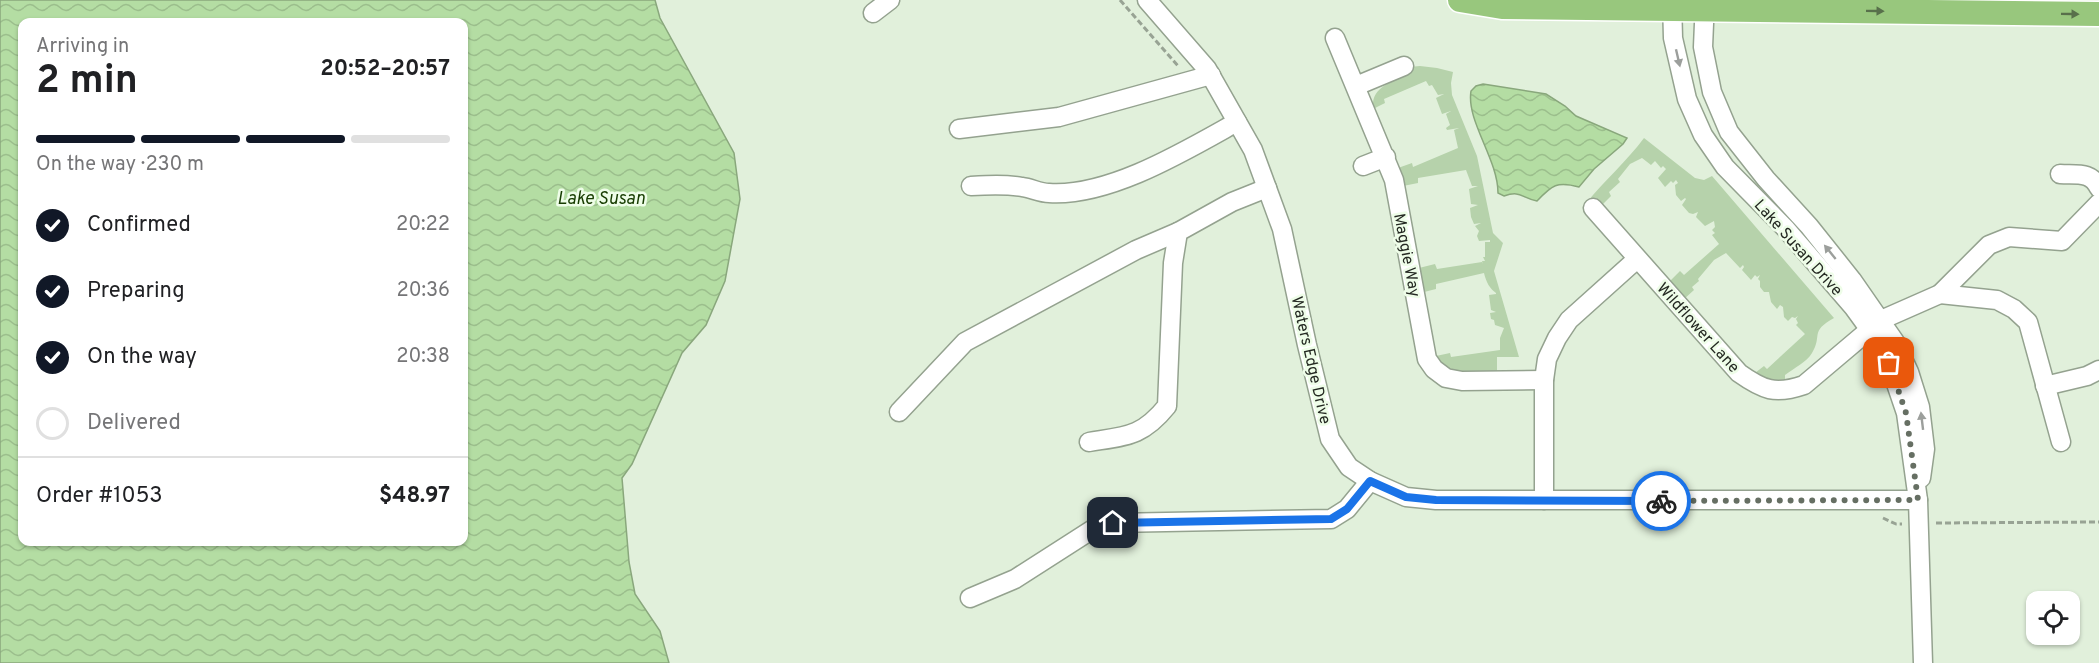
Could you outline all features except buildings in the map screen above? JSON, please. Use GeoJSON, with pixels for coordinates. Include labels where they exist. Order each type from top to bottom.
{"type":"FeatureCollection","features":[{"type":"Feature","properties":{"kind":"main road"},"geometry":{"type":"LineString","coordinates":[[1460,0],[1502,7],[1705,4],[2099,14]]}},
{"type":"Feature","properties":{"kind":"street"},"geometry":{"type":"LineString","coordinates":[[873,14],[890,0]]}},
{"type":"Feature","properties":{"kind":"street","name":"Waters Edge Drive"},"geometry":{"type":"LineString","coordinates":[[1147,0],[1211,75],[1253,150],[1282,229],[1319,399],[1330,439],[1349,467],[1370,481],[1406,497],[1436,500],[1918,500]]}},
{"type":"Feature","properties":{"kind":"street","name":"Lake Susan Drive"},"geometry":{"type":"LineString","coordinates":[[1672,4],[1673,38],[1687,99],[1703,135],[1725,167],[1786,229],[1854,308],[1876,325]]}},
{"type":"Feature","properties":{"kind":"street","name":"Lake Susan Drive"},"geometry":{"type":"LineString","coordinates":[[1705,4],[1703,47],[1709,81],[1729,132],[1766,179],[1809,226],[1876,325],[1906,413],[1918,500],[1923,663]]}},
{"type":"Feature","properties":{"kind":"street","name":"Maggie Way"},"geometry":{"type":"LineString","coordinates":[[1335,38],[1394,180],[1427,359],[1434,369],[1446,378],[1462,381],[1544,380]]}},
{"type":"Feature","properties":{"kind":"street"},"geometry":{"type":"LineString","coordinates":[[1356,86],[1404,66]]}},
{"type":"Feature","properties":{"kind":"street"},"geometry":{"type":"LineString","coordinates":[[959,129],[1059,117],[1211,75]]}},
{"type":"Feature","properties":{"kind":"street"},"geometry":{"type":"LineString","coordinates":[[971,186],[1006,185],[1048,194],[1105,186],[1190,148],[1237,122]]}},
{"type":"Feature","properties":{"kind":"street"},"geometry":{"type":"LineString","coordinates":[[1364,166],[1386,157]]}},
{"type":"Feature","properties":{"kind":"street"},"geometry":{"type":"LineString","coordinates":[[2060,174],[2085,175],[2095,180],[2099,188]]}},
{"type":"Feature","properties":{"kind":"street"},"geometry":{"type":"LineString","coordinates":[[899,412],[965,342],[1136,250],[1178,232],[1233,202],[1267,188]]}},
{"type":"Feature","properties":{"kind":"street"},"geometry":{"type":"LineString","coordinates":[[1940,294],[1989,245],[2009,237],[2062,241],[2099,203]]}},
{"type":"Feature","properties":{"kind":"street","name":"Wildflower Lane"},"geometry":{"type":"LineString","coordinates":[[1593,208],[1739,373],[1771,391],[1788,390],[1804,385],[1876,325],[1940,294]]}},
{"type":"Feature","properties":{"kind":"street"},"geometry":{"type":"LineString","coordinates":[[1089,442],[1134,435],[1155,421],[1167,406],[1173,263],[1178,232]]}},
{"type":"Feature","properties":{"kind":"street"},"geometry":{"type":"LineString","coordinates":[[1544,500],[1544,380],[1547,359],[1569,320],[1637,259]]}},
{"type":"Feature","properties":{"kind":"street"},"geometry":{"type":"LineString","coordinates":[[1940,294],[1997,300],[2014,309],[2028,322],[2061,442]]}},
{"type":"Feature","properties":{"kind":"street"},"geometry":{"type":"LineString","coordinates":[[2045,386],[2087,376],[2099,370]]}},
{"type":"Feature","properties":{"kind":"street"},"geometry":{"type":"LineString","coordinates":[[970,598],[1015,579],[1093,529],[1113,523],[1331,519],[1347,509],[1370,481]]}},
{"type":"Feature","properties":{"kind":"shaded area"},"geometry":{"type":"Polygon","coordinates":[[[1420,66],[1453,72],[1452,95],[1477,156],[1493,233],[1503,243],[1494,271],[1519,357],[1497,357],[1497,373],[1471,374],[1454,371],[1441,363],[1436,356],[1450,353],[1451,357],[1500,350],[1500,338],[1504,328],[1495,325],[1494,320],[1491,319],[1490,313],[1496,312],[1491,310],[1489,295],[1496,293],[1488,285],[1484,273],[1436,284],[1436,289],[1424,292],[1419,268],[1435,264],[1437,269],[1482,262],[1483,264],[1485,242],[1490,242],[1490,240],[1479,241],[1477,236],[1479,231],[1475,226],[1481,223],[1474,224],[1470,208],[1478,205],[1471,204],[1469,189],[1478,186],[1472,186],[1466,170],[1418,178],[1418,183],[1403,186],[1398,168],[1412,163],[1413,167],[1458,148],[1454,130],[1459,128],[1447,130],[1446,128],[1450,125],[1446,114],[1451,111],[1442,114],[1436,98],[1444,94],[1438,95],[1432,85],[1429,86],[1426,81],[1384,99],[1385,103],[1373,109],[1373,102],[1378,91],[1388,83],[1407,75],[1409,67],[1420,66]]]}},
{"type":"Feature","properties":{"kind":"shaded area"},"geometry":{"type":"Polygon","coordinates":[[[1644,138],[1695,178],[1704,180],[1712,176],[1834,318],[1819,330],[1810,356],[1785,375],[1785,383],[1751,376],[1764,366],[1767,369],[1805,334],[1796,325],[1798,316],[1788,321],[1784,317],[1783,307],[1780,305],[1777,309],[1771,302],[1769,292],[1764,292],[1760,287],[1758,279],[1760,275],[1757,277],[1755,275],[1751,280],[1742,270],[1743,265],[1740,268],[1726,253],[1714,260],[1692,287],[1694,290],[1683,300],[1668,283],[1680,271],[1684,275],[1719,244],[1712,235],[1715,233],[1712,230],[1715,227],[1714,221],[1705,226],[1696,217],[1698,212],[1689,213],[1682,205],[1686,199],[1681,201],[1676,195],[1675,185],[1678,183],[1676,180],[1673,183],[1671,181],[1665,187],[1658,178],[1666,169],[1663,166],[1661,168],[1655,161],[1651,165],[1642,158],[1630,164],[1618,179],[1620,182],[1609,192],[1611,196],[1601,206],[1587,202],[1644,138]]]}},
{"type":"Feature","properties":{"kind":"water","name":"Lake Susan"},"geometry":{"type":"Polygon","coordinates":[[[0,0],[655,0],[660,18],[734,153],[740,199],[725,281],[706,325],[682,353],[632,464],[622,478],[629,562],[635,594],[660,631],[669,663],[0,663],[0,0]]]}},
{"type":"Feature","properties":{"kind":"water"},"geometry":{"type":"Polygon","coordinates":[[[1483,84],[1546,94],[1576,116],[1627,138],[1594,169],[1579,187],[1565,184],[1555,186],[1537,201],[1518,194],[1504,196],[1498,193],[1493,167],[1473,115],[1471,91],[1483,84]]]}},
{"type":"Feature","properties":{"kind":"way so far"},"geometry":{"type":"LineString","coordinates":[[1661,501],[1918,500],[1906,413],[1889,363]]}},
{"type":"Feature","properties":{"kind":"route"},"geometry":{"type":"LineString","coordinates":[[1113,523],[1331,519],[1347,509],[1370,481],[1406,497],[1436,500],[1661,501]]}}]}
